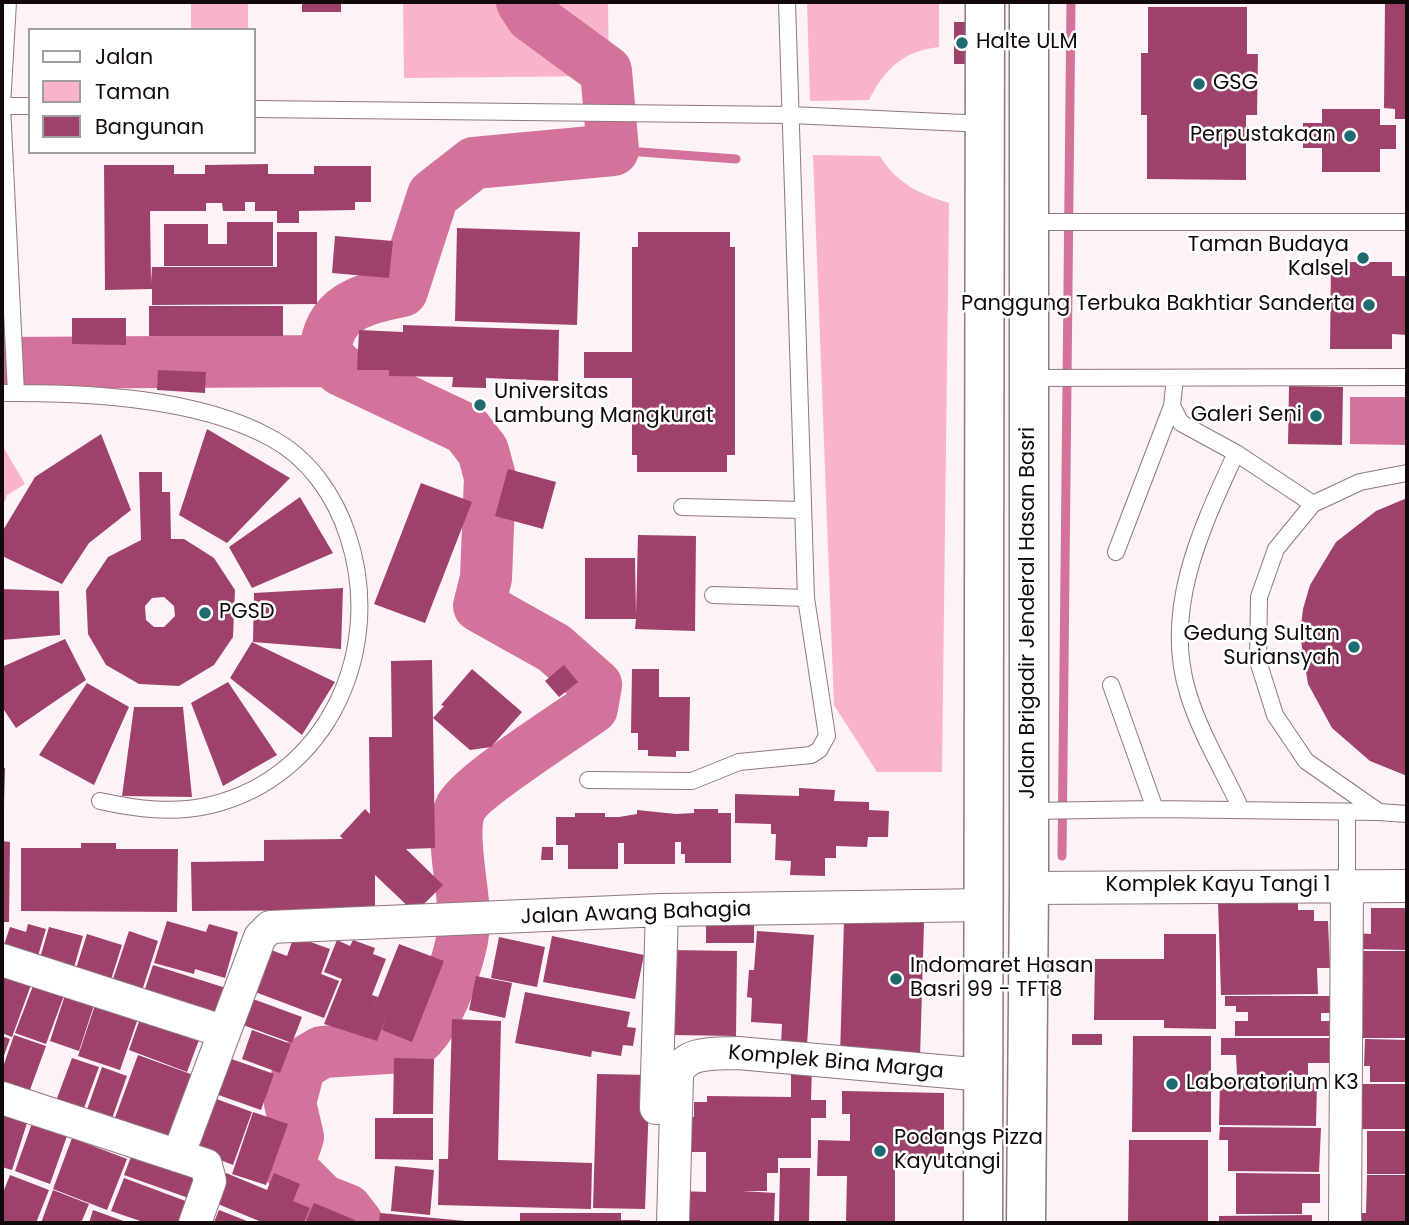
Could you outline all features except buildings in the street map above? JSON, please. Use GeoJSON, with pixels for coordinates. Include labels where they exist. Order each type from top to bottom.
{"type":"FeatureCollection","features":[{"type":"Feature","properties":{"kind":"highway","name":"Jalan Brigadir Jenderal Hasan Basri"},"geometry":{"type":"LineString","coordinates":[[983,1223],[985,2]]}},
{"type":"Feature","properties":{"kind":"highway","name":"Jalan Brigadir Jenderal Hasan Basri"},"geometry":{"type":"LineString","coordinates":[[1026,1223],[1029,888],[1050,811],[1042,378],[1043,222],[1029,2]]}},
{"type":"Feature","properties":{"kind":"street"},"geometry":{"type":"LineString","coordinates":[[1345,1223],[1347,886]]}},
{"type":"Feature","properties":{"kind":"street","name":"Komplek Kayu Tangi 1"},"geometry":{"type":"LineString","coordinates":[[1029,888],[1407,886]]}},
{"type":"Feature","properties":{"kind":"street","name":"Jalan Awang Bahagia"},"geometry":{"type":"LineString","coordinates":[[222,1031],[260,937],[270,927],[488,920],[662,910],[985,905]]}},
{"type":"Feature","properties":{"kind":"street"},"geometry":{"type":"LineString","coordinates":[[652,1223],[662,910]]}},
{"type":"Feature","properties":{"kind":"street"},"geometry":{"type":"LineString","coordinates":[[2,960],[222,1031],[178,1156]]}},
{"type":"Feature","properties":{"kind":"street","name":"Komplek Bina Marga"},"geometry":{"type":"LineString","coordinates":[[673,1223],[677,1075],[679,1069],[691,1059],[705,1054],[738,1053],[984,1075]]}},
{"type":"Feature","properties":{"kind":"street"},"geometry":{"type":"LineString","coordinates":[[2,1098],[206,1165],[211,1173],[195,1223]]}},
{"type":"Feature","properties":{"kind":"lane"},"geometry":{"type":"LineString","coordinates":[[8,2],[2,106],[9,393],[154,401],[195,408],[272,438],[313,471],[331,495],[353,550],[359,607],[348,683],[320,731],[291,764],[246,792],[209,805],[161,810],[132,808],[100,801]]}},
{"type":"Feature","properties":{"kind":"lane"},"geometry":{"type":"LineString","coordinates":[[588,780],[692,781],[739,762],[811,755],[819,750],[827,731],[806,598],[787,2]]}},
{"type":"Feature","properties":{"kind":"lane"},"geometry":{"type":"LineString","coordinates":[[2,106],[28,106]]}},
{"type":"Feature","properties":{"kind":"lane"},"geometry":{"type":"LineString","coordinates":[[256,109],[791,115],[986,124]]}},
{"type":"Feature","properties":{"kind":"lane"},"geometry":{"type":"LineString","coordinates":[[1043,222],[1407,222]]}},
{"type":"Feature","properties":{"kind":"lane"},"geometry":{"type":"LineString","coordinates":[[1042,378],[1407,377]]}},
{"type":"Feature","properties":{"kind":"lane"},"geometry":{"type":"LineString","coordinates":[[1116,552],[1172,406],[1175,378]]}},
{"type":"Feature","properties":{"kind":"lane"},"geometry":{"type":"LineString","coordinates":[[1172,406],[1181,423],[1236,453],[1314,504]]}},
{"type":"Feature","properties":{"kind":"lane"},"geometry":{"type":"LineString","coordinates":[[1236,453],[1205,521],[1197,546],[1182,599],[1180,632],[1181,659],[1188,694],[1241,810]]}},
{"type":"Feature","properties":{"kind":"lane"},"geometry":{"type":"LineString","coordinates":[[1380,812],[1306,761],[1275,715],[1258,661],[1259,597],[1276,549],[1314,504],[1360,482],[1407,472]]}},
{"type":"Feature","properties":{"kind":"lane"},"geometry":{"type":"LineString","coordinates":[[682,507],[802,510]]}},
{"type":"Feature","properties":{"kind":"lane"},"geometry":{"type":"LineString","coordinates":[[713,595],[806,598]]}},
{"type":"Feature","properties":{"kind":"lane"},"geometry":{"type":"LineString","coordinates":[[1111,685],[1154,808]]}},
{"type":"Feature","properties":{"kind":"lane"},"geometry":{"type":"LineString","coordinates":[[1050,811],[1154,808],[1407,814]]}},
{"type":"Feature","properties":{"kind":"lane"},"geometry":{"type":"LineString","coordinates":[[1347,813],[1347,886]]}},
{"type":"Feature","properties":{"kind":"green space"},"geometry":{"type":"Polygon","coordinates":[[[191,2],[248,2],[248,28],[191,28],[191,2]]]}},
{"type":"Feature","properties":{"kind":"green space"},"geometry":{"type":"Polygon","coordinates":[[[403,2],[608,2],[609,76],[404,78],[403,2]]]}},
{"type":"Feature","properties":{"kind":"green space"},"geometry":{"type":"Polygon","coordinates":[[[807,2],[939,2],[939,47],[916,52],[897,63],[882,79],[869,100],[810,101],[807,2]]]}},
{"type":"Feature","properties":{"kind":"green space"},"geometry":{"type":"Polygon","coordinates":[[[813,155],[880,156],[894,174],[910,187],[949,203],[942,772],[877,772],[834,705],[813,155]]]}},
{"type":"Feature","properties":{"kind":"green space"},"geometry":{"type":"Polygon","coordinates":[[[2,445],[25,484],[7,495],[2,509],[2,445]]]}},
{"type":"Feature","properties":{"kind":"shaded area"},"geometry":{"type":"Polygon","coordinates":[[[1350,397],[1407,397],[1407,445],[1350,444],[1350,397]]]}},
{"type":"Feature","properties":{"kind":"waterway"},"geometry":{"type":"LineString","coordinates":[[357,1223],[347,1210],[322,1200],[288,1166],[298,1137],[290,1103],[300,1065],[322,1052],[404,1047],[415,1042],[425,1031],[443,999],[463,934],[456,834],[461,807],[501,771],[592,708],[596,685],[554,648],[479,606],[486,578],[490,477],[483,451],[466,429],[341,370],[325,354],[333,325],[340,316],[361,302],[402,291],[433,195],[474,163],[613,150],[606,71],[531,16],[522,2]]}},
{"type":"Feature","properties":{"kind":"waterway"},"geometry":{"type":"LineString","coordinates":[[1062,856],[1071,2]]}},
{"type":"Feature","properties":{"kind":"waterway"},"geometry":{"type":"LineString","coordinates":[[613,150],[736,159]]}},
{"type":"Feature","properties":{"kind":"waterway"},"geometry":{"type":"LineString","coordinates":[[2,363],[332,361]]}},
{"type":"Feature","properties":{"kind":"place","name":"Halte ULM"},"geometry":{"type":"Point","coordinates":[962,43]}},
{"type":"Feature","properties":{"kind":"place","name":"GSG"},"geometry":{"type":"Point","coordinates":[1199,84]}},
{"type":"Feature","properties":{"kind":"place","name":"Perpustakaan"},"geometry":{"type":"Point","coordinates":[1350,136]}},
{"type":"Feature","properties":{"kind":"place","name":"Taman Budaya Kalsel"},"geometry":{"type":"Point","coordinates":[1363,258]}},
{"type":"Feature","properties":{"kind":"place","name":"Panggung Terbuka Bakhtiar Sanderta"},"geometry":{"type":"Point","coordinates":[1369,305]}},
{"type":"Feature","properties":{"kind":"place","name":"Universitas Lambung Mangkurat"},"geometry":{"type":"Point","coordinates":[480,405]}},
{"type":"Feature","properties":{"kind":"place","name":"Galeri Seni"},"geometry":{"type":"Point","coordinates":[1316,416]}},
{"type":"Feature","properties":{"kind":"place","name":"PGSD"},"geometry":{"type":"Point","coordinates":[205,613]}},
{"type":"Feature","properties":{"kind":"place","name":"Gedung Sultan Suriansyah"},"geometry":{"type":"Point","coordinates":[1354,647]}},
{"type":"Feature","properties":{"kind":"place","name":"Indomaret Hasan Basri 99 - TFT8"},"geometry":{"type":"Point","coordinates":[896,979]}},
{"type":"Feature","properties":{"kind":"place","name":"Laboratorium K3"},"geometry":{"type":"Point","coordinates":[1172,1084]}},
{"type":"Feature","properties":{"kind":"place","name":"Podangs Pizza Kayutangi"},"geometry":{"type":"Point","coordinates":[880,1151]}}]}
